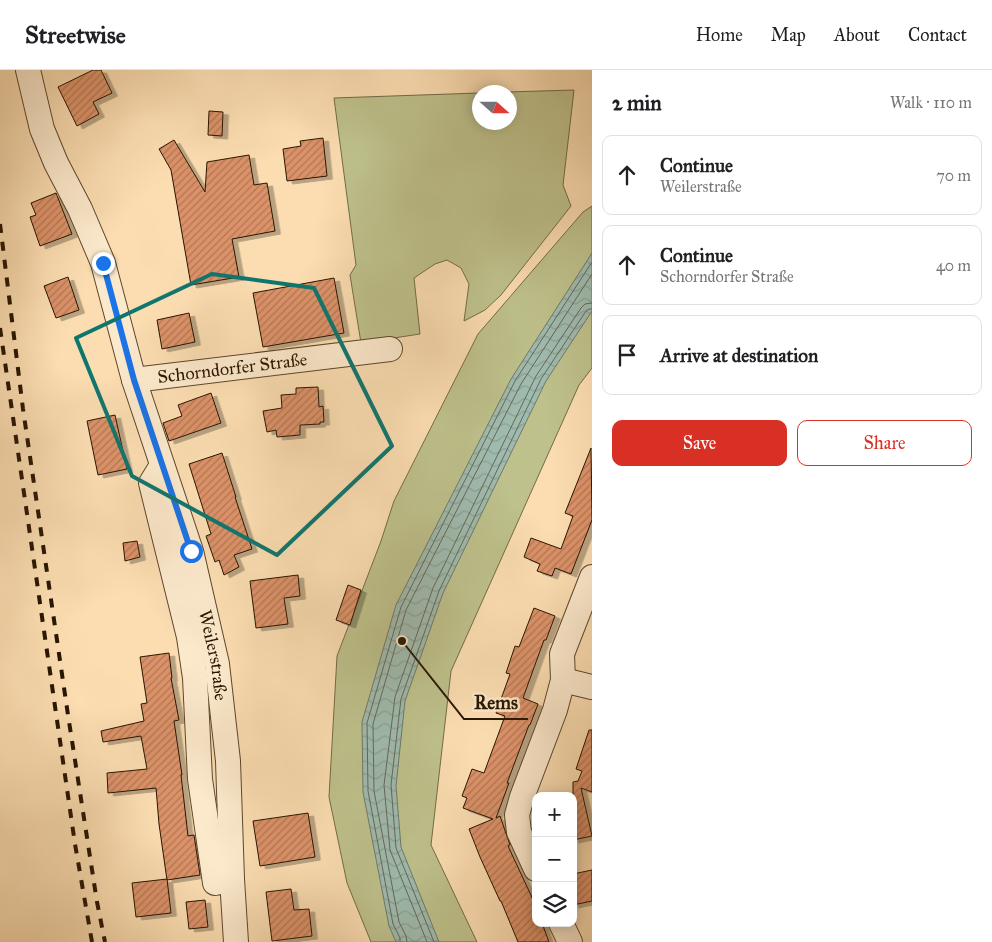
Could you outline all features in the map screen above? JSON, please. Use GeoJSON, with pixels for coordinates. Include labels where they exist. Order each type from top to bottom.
{"type":"FeatureCollection","features":[{"type":"Feature","properties":{"kind":"street","name":"Schorndorfer Straße"},"geometry":{"type":"LineString","coordinates":[[28,70],[42,129],[103,263],[134,380],[390,348]]}},
{"type":"Feature","properties":{"kind":"street","name":"Weilerstraße"},"geometry":{"type":"LineString","coordinates":[[134,380],[191,551],[217,664],[228,760],[236,942]]}},
{"type":"Feature","properties":{"kind":"street"},"geometry":{"type":"LineString","coordinates":[[532,860],[519,832],[517,815],[555,710],[563,680],[562,654],[592,577]]}},
{"type":"Feature","properties":{"kind":"street"},"geometry":{"type":"LineString","coordinates":[[563,680],[592,687]]}},
{"type":"Feature","properties":{"kind":"street"},"geometry":{"type":"LineString","coordinates":[[563,927],[570,942]]}},
{"type":"Feature","properties":{"kind":"highlighted area"},"geometry":{"type":"Polygon","coordinates":[[[212,274],[314,288],[392,446],[277,555],[132,476],[76,338],[212,274]]]}},
{"type":"Feature","properties":{"kind":"green space"},"geometry":{"type":"Polygon","coordinates":[[[574,90],[563,185],[571,206],[501,295],[485,310],[464,321],[469,284],[461,268],[447,260],[435,264],[414,278],[420,334],[361,343],[350,275],[356,265],[334,98],[472,93],[472,130],[517,130],[517,92],[574,90]]]}},
{"type":"Feature","properties":{"kind":"green space"},"geometry":{"type":"Polygon","coordinates":[[[592,206],[592,368],[579,385],[451,671],[431,845],[477,942],[371,942],[347,883],[329,797],[337,656],[381,541],[394,501],[478,334],[583,212],[592,206]]]}},
{"type":"Feature","properties":{"kind":"water"},"geometry":{"type":"Polygon","coordinates":[[[592,253],[592,311],[546,381],[443,593],[405,701],[396,786],[401,847],[439,942],[396,942],[389,926],[363,792],[362,722],[396,605],[511,379],[592,253]]]}},
{"type":"Feature","properties":{"kind":"building"},"geometry":{"type":"Polygon","coordinates":[[[93,70],[101,70],[112,93],[93,102],[99,114],[77,126],[58,87],[93,70]]]}},
{"type":"Feature","properties":{"kind":"building"},"geometry":{"type":"Polygon","coordinates":[[[209,111],[223,112],[222,136],[208,135],[209,111]]]}},
{"type":"Feature","properties":{"kind":"building"},"geometry":{"type":"Polygon","coordinates":[[[323,138],[327,176],[287,181],[283,149],[301,146],[300,141],[323,138]]]}},
{"type":"Feature","properties":{"kind":"building"},"geometry":{"type":"Polygon","coordinates":[[[174,140],[205,192],[207,162],[249,155],[254,185],[267,183],[275,231],[232,239],[239,277],[191,285],[171,170],[159,149],[174,140]]]}},
{"type":"Feature","properties":{"kind":"building"},"geometry":{"type":"Polygon","coordinates":[[[56,193],[72,234],[40,246],[30,217],[36,215],[31,203],[56,193]]]}},
{"type":"Feature","properties":{"kind":"building"},"geometry":{"type":"Polygon","coordinates":[[[68,277],[79,310],[56,318],[44,286],[68,277]]]}},
{"type":"Feature","properties":{"kind":"building"},"geometry":{"type":"Polygon","coordinates":[[[334,278],[344,333],[263,347],[253,293],[334,278]]]}},
{"type":"Feature","properties":{"kind":"building"},"geometry":{"type":"Polygon","coordinates":[[[189,313],[195,342],[162,349],[157,320],[189,313]]]}},
{"type":"Feature","properties":{"kind":"building"},"geometry":{"type":"Polygon","coordinates":[[[318,387],[319,407],[323,406],[324,422],[300,425],[300,435],[277,437],[276,430],[267,432],[263,411],[282,408],[281,395],[296,394],[296,388],[318,387]]]}},
{"type":"Feature","properties":{"kind":"building"},"geometry":{"type":"Polygon","coordinates":[[[211,393],[221,423],[169,441],[163,423],[182,416],[178,405],[211,393]]]}},
{"type":"Feature","properties":{"kind":"building"},"geometry":{"type":"Polygon","coordinates":[[[115,415],[127,469],[98,475],[87,421],[115,415]]]}},
{"type":"Feature","properties":{"kind":"building"},"geometry":{"type":"Polygon","coordinates":[[[591,448],[592,520],[571,574],[555,568],[552,576],[537,571],[540,564],[524,557],[531,538],[561,549],[573,516],[565,513],[591,448]]]}},
{"type":"Feature","properties":{"kind":"building"},"geometry":{"type":"Polygon","coordinates":[[[222,453],[252,549],[234,555],[239,567],[224,575],[219,560],[215,562],[206,536],[211,534],[189,464],[222,453]]]}},
{"type":"Feature","properties":{"kind":"building"},"geometry":{"type":"Polygon","coordinates":[[[137,541],[140,557],[125,561],[123,543],[137,541]]]}},
{"type":"Feature","properties":{"kind":"building"},"geometry":{"type":"Polygon","coordinates":[[[298,575],[300,596],[284,598],[288,624],[256,628],[250,581],[298,575]]]}},
{"type":"Feature","properties":{"kind":"building"},"geometry":{"type":"Polygon","coordinates":[[[348,585],[361,590],[350,625],[336,620],[348,585]]]}},
{"type":"Feature","properties":{"kind":"building"},"geometry":{"type":"Polygon","coordinates":[[[534,608],[555,616],[546,640],[544,640],[523,698],[538,704],[507,783],[509,783],[496,818],[500,816],[510,845],[508,846],[532,897],[532,927],[543,927],[549,942],[518,942],[469,829],[493,819],[463,808],[467,798],[462,796],[472,769],[484,773],[505,716],[496,713],[510,674],[506,673],[515,646],[519,647],[534,608]]]}},
{"type":"Feature","properties":{"kind":"building"},"geometry":{"type":"Polygon","coordinates":[[[169,653],[171,678],[179,720],[174,721],[188,836],[194,835],[200,875],[167,880],[156,788],[108,793],[107,773],[147,769],[141,736],[103,742],[101,731],[144,721],[141,704],[147,703],[140,657],[169,653]]]}},
{"type":"Feature","properties":{"kind":"building"},"geometry":{"type":"Polygon","coordinates":[[[589,730],[592,730],[592,792],[581,788],[592,836],[577,839],[577,792],[573,792],[573,782],[578,781],[582,771],[576,769],[589,730]]]}},
{"type":"Feature","properties":{"kind":"building"},"geometry":{"type":"Polygon","coordinates":[[[308,813],[315,857],[260,866],[253,821],[308,813]]]}},
{"type":"Feature","properties":{"kind":"building"},"geometry":{"type":"Polygon","coordinates":[[[592,870],[592,901],[577,904],[577,873],[592,870]]]}},
{"type":"Feature","properties":{"kind":"building"},"geometry":{"type":"Polygon","coordinates":[[[167,879],[171,913],[136,917],[132,883],[167,879]]]}},
{"type":"Feature","properties":{"kind":"building"},"geometry":{"type":"Polygon","coordinates":[[[291,889],[294,910],[309,909],[312,936],[272,941],[266,892],[291,889]]]}},
{"type":"Feature","properties":{"kind":"building"},"geometry":{"type":"Polygon","coordinates":[[[205,900],[208,927],[189,929],[186,902],[205,900]]]}},
{"type":"Feature","properties":{"kind":"railway"},"geometry":{"type":"LineString","coordinates":[[0,224],[23,409],[68,715],[105,942]]}},
{"type":"Feature","properties":{"kind":"railway"},"geometry":{"type":"LineString","coordinates":[[0,328],[75,844],[92,942]]}},
{"type":"Feature","properties":{"kind":"place","name":"Rems"},"geometry":{"type":"Point","coordinates":[402,641]}},
{"type":"Feature","properties":{"kind":"route"},"geometry":{"type":"LineString","coordinates":[[103,263],[134,380],[191,551]]}}]}
